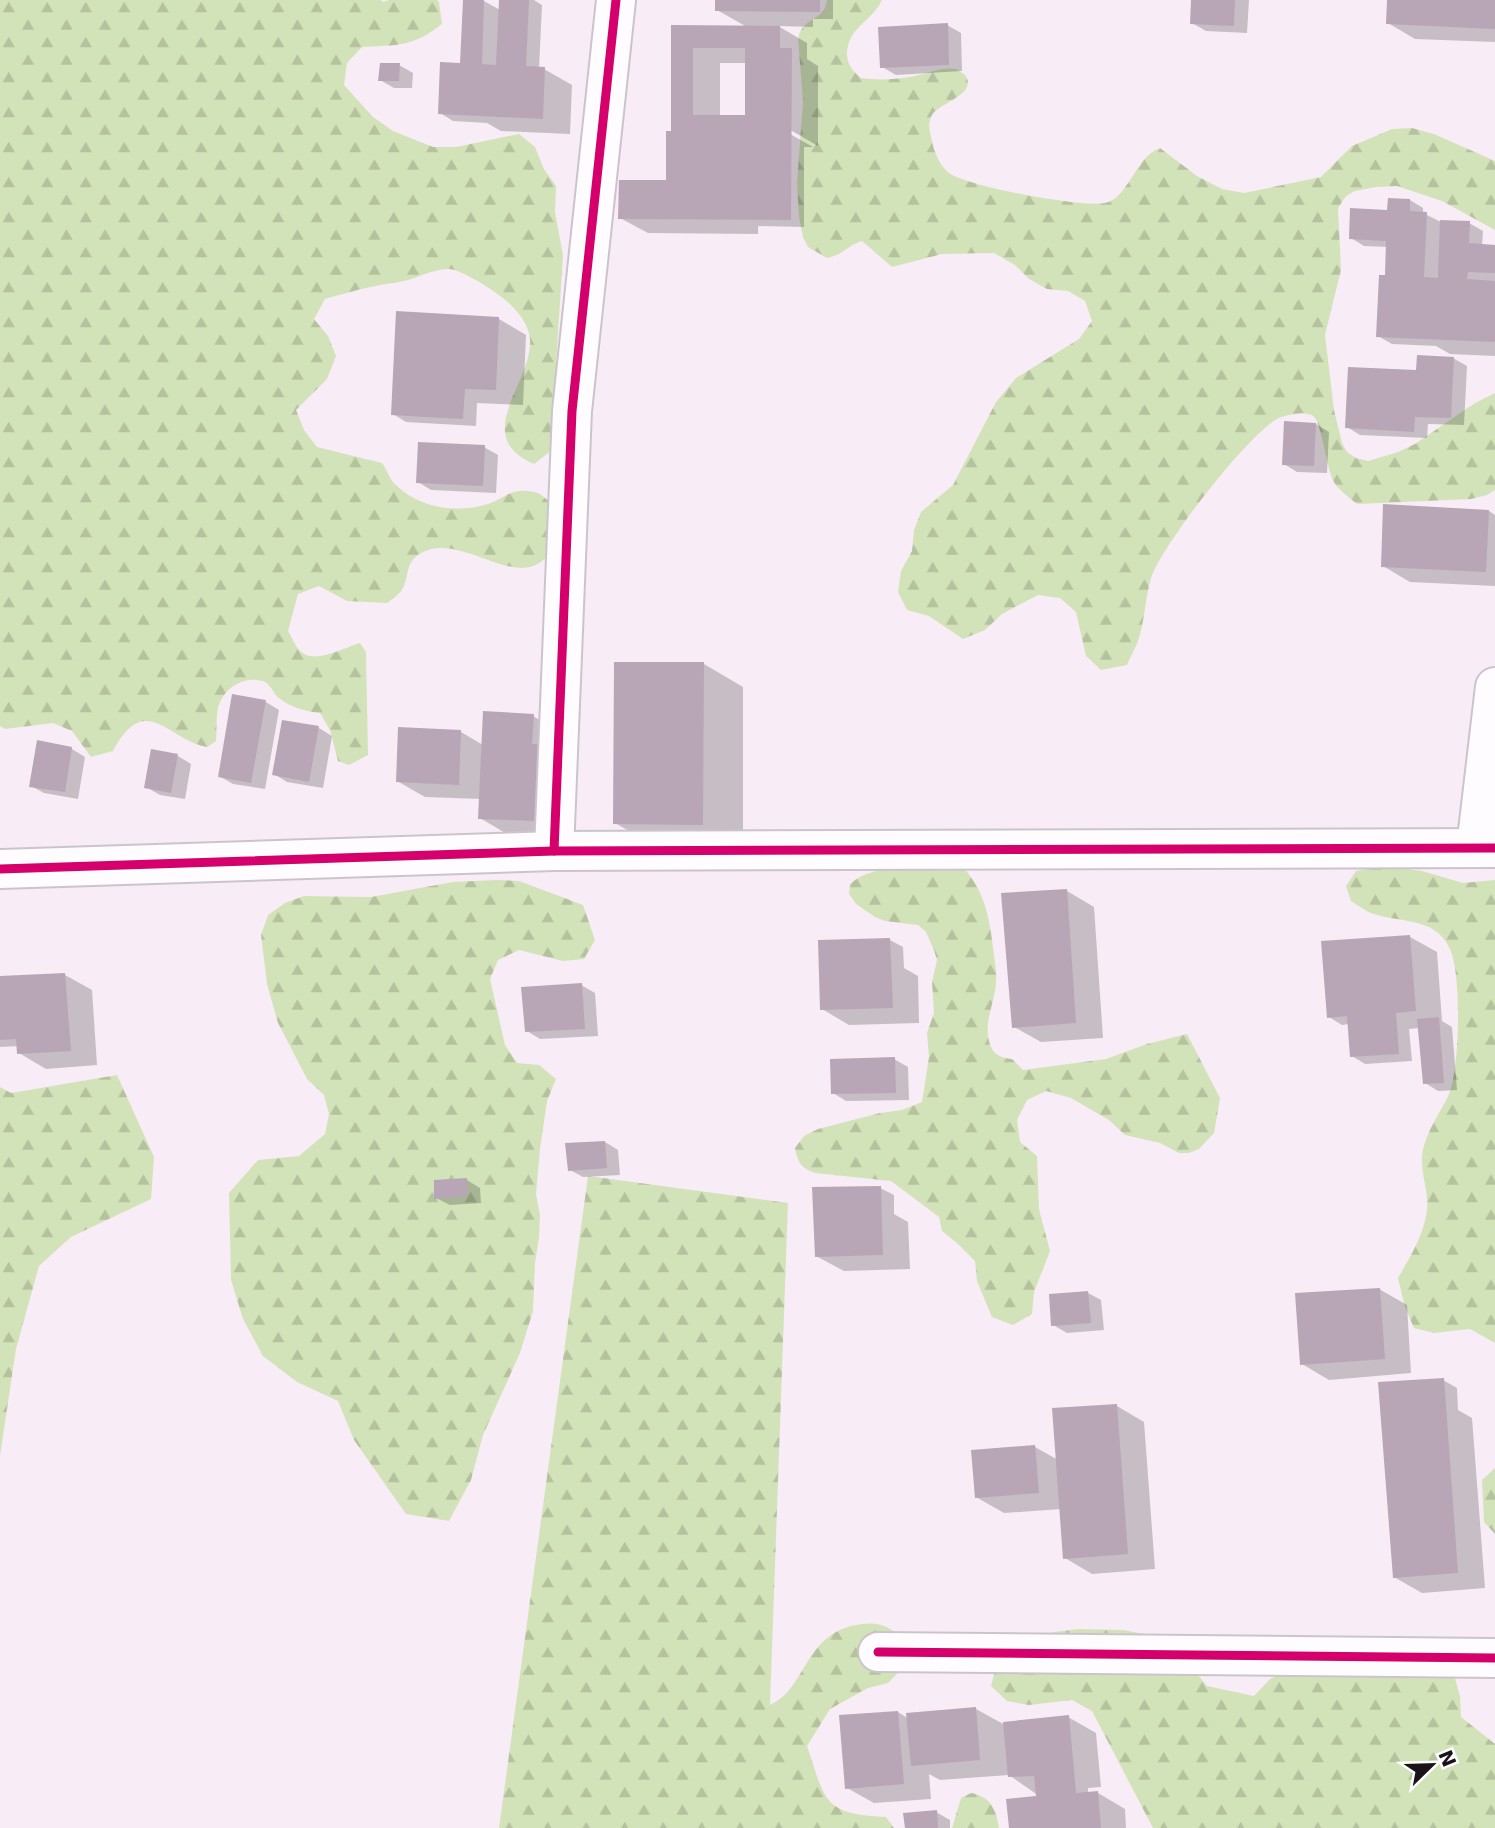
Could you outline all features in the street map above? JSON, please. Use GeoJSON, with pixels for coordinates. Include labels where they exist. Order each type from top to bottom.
{"type":"FeatureCollection","features":[{"type":"Feature","properties":{"kind":"street"},"geometry":{"type":"LineString","coordinates":[[554,851],[572,411],[616,0]]}},
{"type":"Feature","properties":{"kind":"street"},"geometry":{"type":"LineString","coordinates":[[0,869],[554,851],[1485,848],[1495,687]]}},
{"type":"Feature","properties":{"kind":"street"},"geometry":{"type":"LineString","coordinates":[[878,1652],[1495,1658]]}},
{"type":"Feature","properties":{"kind":"green space"},"geometry":{"type":"Polygon","coordinates":[[[0,0],[437,0],[442,24],[413,41],[362,47],[347,63],[344,85],[373,117],[393,131],[433,147],[456,147],[519,134],[535,147],[544,169],[556,186],[555,212],[563,255],[556,365],[559,410],[552,450],[534,464],[515,452],[506,439],[505,424],[528,356],[529,332],[513,307],[486,286],[454,270],[438,270],[408,280],[325,299],[314,319],[328,336],[336,356],[327,379],[296,410],[304,430],[317,447],[382,463],[393,482],[413,498],[425,503],[450,508],[476,507],[515,492],[526,491],[540,494],[555,508],[555,548],[541,562],[527,568],[499,564],[452,549],[437,548],[423,552],[413,560],[403,588],[387,603],[347,601],[319,586],[298,594],[288,631],[300,651],[306,655],[321,656],[360,643],[366,652],[368,755],[349,765],[338,761],[330,730],[320,713],[288,704],[265,682],[257,680],[236,684],[225,694],[218,708],[216,741],[207,747],[147,721],[136,724],[125,733],[113,751],[91,757],[72,731],[53,723],[5,729],[0,726],[0,0]]]}},
{"type":"Feature","properties":{"kind":"green space"},"geometry":{"type":"Polygon","coordinates":[[[827,0],[882,0],[878,8],[855,31],[848,46],[848,62],[861,78],[897,79],[951,68],[965,75],[968,82],[963,93],[930,118],[929,128],[934,150],[949,173],[1001,190],[1074,202],[1105,203],[1120,194],[1144,160],[1160,148],[1197,176],[1222,189],[1244,193],[1321,177],[1352,146],[1392,129],[1412,128],[1434,134],[1495,161],[1495,230],[1442,201],[1397,186],[1355,191],[1346,196],[1338,208],[1341,270],[1325,335],[1334,410],[1342,443],[1347,452],[1356,458],[1368,461],[1398,452],[1495,393],[1495,490],[1471,499],[1357,504],[1334,482],[1313,416],[1300,413],[1290,415],[1277,419],[1246,446],[1207,492],[1171,542],[1151,578],[1137,644],[1127,665],[1101,670],[1086,656],[1076,612],[1060,598],[1038,595],[1002,614],[985,630],[963,639],[929,616],[907,610],[898,592],[901,571],[912,551],[914,530],[921,512],[953,485],[996,402],[1016,378],[1079,339],[1092,321],[1085,301],[1068,291],[1047,289],[994,253],[942,254],[892,267],[862,241],[827,258],[808,247],[799,217],[797,183],[803,101],[798,39],[804,26],[822,12],[827,0]]]}},
{"type":"Feature","properties":{"kind":"green space"},"geometry":{"type":"Polygon","coordinates":[[[962,866],[982,897],[991,930],[996,979],[988,1033],[994,1052],[1012,1059],[1023,1070],[1106,1059],[1147,1044],[1187,1034],[1220,1098],[1214,1133],[1199,1149],[1189,1153],[1179,1153],[1160,1143],[1125,1135],[1109,1120],[1071,1098],[1046,1091],[1027,1100],[1017,1120],[1020,1142],[1037,1156],[1039,1209],[1050,1251],[1034,1292],[1032,1314],[1013,1325],[992,1317],[977,1281],[975,1261],[942,1231],[939,1217],[891,1181],[810,1171],[803,1167],[797,1158],[795,1148],[804,1136],[818,1129],[902,1110],[922,1102],[929,1057],[927,1033],[934,1013],[932,982],[937,960],[934,950],[926,932],[918,925],[885,921],[856,904],[849,894],[850,884],[861,877],[888,868],[962,866]]]}},
{"type":"Feature","properties":{"kind":"green space"},"geometry":{"type":"Polygon","coordinates":[[[1380,866],[1422,871],[1463,883],[1495,880],[1495,1343],[1470,1329],[1434,1333],[1414,1328],[1405,1307],[1398,1278],[1416,1246],[1425,1219],[1427,1204],[1423,1149],[1453,1081],[1458,997],[1453,959],[1443,937],[1426,926],[1371,913],[1351,901],[1346,886],[1356,871],[1380,866]]]}},
{"type":"Feature","properties":{"kind":"green space"},"geometry":{"type":"Polygon","coordinates":[[[519,881],[583,905],[595,940],[584,959],[563,961],[519,950],[498,960],[490,979],[505,1045],[517,1063],[539,1065],[556,1079],[547,1101],[540,1149],[536,1194],[540,1215],[533,1311],[520,1353],[483,1435],[471,1480],[449,1521],[406,1514],[354,1440],[338,1401],[297,1382],[263,1356],[243,1319],[231,1280],[229,1193],[258,1160],[299,1156],[325,1134],[329,1114],[324,1095],[307,1079],[278,1023],[267,984],[261,935],[268,915],[285,903],[304,896],[371,897],[453,882],[519,881]]]}},
{"type":"Feature","properties":{"kind":"green space"},"geometry":{"type":"Polygon","coordinates":[[[117,1075],[154,1157],[151,1199],[71,1237],[39,1266],[16,1349],[0,1456],[0,1087],[11,1093],[117,1075]]]}},
{"type":"Feature","properties":{"kind":"green space"},"geometry":{"type":"Polygon","coordinates":[[[588,1176],[788,1203],[770,1705],[792,1686],[817,1649],[842,1629],[861,1624],[876,1624],[888,1627],[903,1639],[908,1645],[904,1667],[888,1683],[868,1688],[830,1709],[807,1746],[823,1792],[830,1801],[849,1812],[886,1817],[894,1828],[499,1828],[588,1176]]]}},
{"type":"Feature","properties":{"kind":"green space"},"geometry":{"type":"Polygon","coordinates":[[[1495,1468],[1495,1534],[1484,1522],[1482,1480],[1495,1468]]]}},
{"type":"Feature","properties":{"kind":"green space"},"geometry":{"type":"Polygon","coordinates":[[[1078,1629],[1124,1630],[1168,1639],[1207,1686],[1254,1696],[1270,1679],[1290,1670],[1454,1675],[1460,1696],[1461,1717],[1495,1744],[1495,1828],[1153,1828],[1092,1711],[1072,1700],[1029,1705],[1007,1701],[991,1686],[997,1663],[1014,1651],[1054,1632],[1078,1629]]]}},
{"type":"Feature","properties":{"kind":"green space"},"geometry":{"type":"Polygon","coordinates":[[[971,1793],[988,1801],[996,1815],[999,1828],[952,1828],[961,1798],[971,1793]]]}},
{"type":"Feature","properties":{"kind":"building"},"geometry":{"type":"Polygon","coordinates":[[[463,0],[484,0],[482,64],[496,65],[499,0],[529,0],[526,66],[545,67],[543,119],[438,114],[440,62],[460,63],[463,0]]]}},
{"type":"Feature","properties":{"kind":"building"},"geometry":{"type":"Polygon","coordinates":[[[715,0],[820,0],[820,12],[715,11],[715,0]]]}},
{"type":"Feature","properties":{"kind":"building"},"geometry":{"type":"Polygon","coordinates":[[[1191,0],[1235,0],[1234,26],[1190,24],[1191,0]]]}},
{"type":"Feature","properties":{"kind":"building"},"geometry":{"type":"Polygon","coordinates":[[[1387,0],[1495,0],[1495,29],[1386,24],[1387,0]]]}},
{"type":"Feature","properties":{"kind":"building"},"geometry":{"type":"Polygon","coordinates":[[[948,23],[949,65],[880,68],[878,27],[948,23]]]}},
{"type":"Feature","properties":{"kind":"building"},"geometry":{"type":"Polygon","coordinates":[[[671,25],[780,26],[780,48],[792,48],[791,220],[618,219],[619,180],[666,180],[666,131],[671,131],[671,25]],[[693,48],[693,115],[745,115],[745,48],[693,48]]]}},
{"type":"Feature","properties":{"kind":"building"},"geometry":{"type":"Polygon","coordinates":[[[380,63],[400,63],[399,81],[378,81],[380,63]]]}},
{"type":"Feature","properties":{"kind":"building"},"geometry":{"type":"Polygon","coordinates":[[[1388,198],[1410,199],[1410,211],[1427,212],[1424,277],[1438,278],[1440,220],[1470,221],[1469,243],[1495,245],[1495,273],[1468,272],[1467,279],[1495,281],[1495,342],[1376,337],[1379,275],[1385,275],[1386,241],[1349,239],[1350,208],[1387,210],[1388,198]]]}},
{"type":"Feature","properties":{"kind":"building"},"geometry":{"type":"Polygon","coordinates":[[[396,311],[499,317],[496,390],[465,389],[463,419],[391,415],[396,311]]]}},
{"type":"Feature","properties":{"kind":"building"},"geometry":{"type":"Polygon","coordinates":[[[1417,355],[1454,357],[1451,418],[1415,417],[1414,432],[1345,428],[1348,367],[1416,370],[1417,355]]]}},
{"type":"Feature","properties":{"kind":"building"},"geometry":{"type":"Polygon","coordinates":[[[1284,421],[1316,423],[1314,466],[1282,465],[1284,421]]]}},
{"type":"Feature","properties":{"kind":"building"},"geometry":{"type":"Polygon","coordinates":[[[418,442],[485,445],[483,486],[416,483],[418,442]]]}},
{"type":"Feature","properties":{"kind":"building"},"geometry":{"type":"Polygon","coordinates":[[[1383,504],[1489,510],[1486,572],[1381,567],[1383,504]]]}},
{"type":"Feature","properties":{"kind":"building"},"geometry":{"type":"Polygon","coordinates":[[[614,662],[704,662],[703,825],[613,824],[614,662]]]}},
{"type":"Feature","properties":{"kind":"building"},"geometry":{"type":"Polygon","coordinates":[[[232,694],[266,700],[251,783],[218,777],[232,694]]]}},
{"type":"Feature","properties":{"kind":"building"},"geometry":{"type":"Polygon","coordinates":[[[483,711],[534,714],[532,744],[539,744],[535,821],[478,819],[483,711]]]}},
{"type":"Feature","properties":{"kind":"building"},"geometry":{"type":"Polygon","coordinates":[[[282,720],[319,726],[309,782],[272,775],[282,720]]]}},
{"type":"Feature","properties":{"kind":"building"},"geometry":{"type":"Polygon","coordinates":[[[398,727],[461,730],[459,785],[396,782],[398,727]]]}},
{"type":"Feature","properties":{"kind":"building"},"geometry":{"type":"Polygon","coordinates":[[[37,740],[72,747],[65,792],[29,787],[37,740]]]}},
{"type":"Feature","properties":{"kind":"building"},"geometry":{"type":"Polygon","coordinates":[[[151,749],[178,754],[171,793],[144,788],[151,749]]]}},
{"type":"Feature","properties":{"kind":"building"},"geometry":{"type":"Polygon","coordinates":[[[1067,889],[1076,1023],[1012,1028],[1001,893],[1067,889]]]}},
{"type":"Feature","properties":{"kind":"building"},"geometry":{"type":"Polygon","coordinates":[[[1410,935],[1416,1011],[1396,1013],[1399,1054],[1350,1057],[1347,1016],[1327,1018],[1321,941],[1410,935]]]}},
{"type":"Feature","properties":{"kind":"building"},"geometry":{"type":"Polygon","coordinates":[[[890,938],[893,1008],[820,1010],[818,940],[890,938]]]}},
{"type":"Feature","properties":{"kind":"building"},"geometry":{"type":"Polygon","coordinates":[[[65,973],[71,1051],[17,1054],[16,1039],[0,1040],[0,976],[65,973]]]}},
{"type":"Feature","properties":{"kind":"building"},"geometry":{"type":"Polygon","coordinates":[[[582,983],[585,1029],[525,1032],[521,987],[582,983]]]}},
{"type":"Feature","properties":{"kind":"building"},"geometry":{"type":"Polygon","coordinates":[[[1439,1017],[1444,1083],[1423,1084],[1417,1019],[1439,1017]]]}},
{"type":"Feature","properties":{"kind":"building"},"geometry":{"type":"Polygon","coordinates":[[[895,1057],[896,1093],[831,1094],[830,1059],[895,1057]]]}},
{"type":"Feature","properties":{"kind":"building"},"geometry":{"type":"Polygon","coordinates":[[[605,1141],[607,1168],[568,1171],[565,1143],[605,1141]]]}},
{"type":"Feature","properties":{"kind":"building"},"geometry":{"type":"Polygon","coordinates":[[[467,1178],[468,1196],[434,1199],[434,1180],[467,1178]]]}},
{"type":"Feature","properties":{"kind":"building"},"geometry":{"type":"Polygon","coordinates":[[[881,1186],[883,1255],[815,1257],[812,1187],[881,1186]]]}},
{"type":"Feature","properties":{"kind":"building"},"geometry":{"type":"Polygon","coordinates":[[[1380,1288],[1385,1359],[1300,1365],[1295,1293],[1380,1288]]]}},
{"type":"Feature","properties":{"kind":"building"},"geometry":{"type":"Polygon","coordinates":[[[1088,1291],[1091,1323],[1051,1326],[1049,1294],[1088,1291]]]}},
{"type":"Feature","properties":{"kind":"building"},"geometry":{"type":"Polygon","coordinates":[[[1444,1378],[1458,1573],[1393,1578],[1378,1382],[1444,1378]]]}},
{"type":"Feature","properties":{"kind":"building"},"geometry":{"type":"Polygon","coordinates":[[[1117,1404],[1128,1554],[1063,1559],[1052,1408],[1117,1404]]]}},
{"type":"Feature","properties":{"kind":"building"},"geometry":{"type":"Polygon","coordinates":[[[1035,1445],[1039,1493],[975,1498],[971,1450],[1035,1445]]]}},
{"type":"Feature","properties":{"kind":"building"},"geometry":{"type":"Polygon","coordinates":[[[976,1707],[980,1760],[911,1766],[906,1713],[976,1707]]]}},
{"type":"Feature","properties":{"kind":"building"},"geometry":{"type":"Polygon","coordinates":[[[898,1711],[904,1784],[845,1789],[839,1715],[898,1711]]]}},
{"type":"Feature","properties":{"kind":"building"},"geometry":{"type":"Polygon","coordinates":[[[1069,1715],[1076,1793],[1098,1791],[1101,1828],[1009,1828],[1006,1799],[1036,1796],[1034,1776],[1008,1777],[1003,1722],[1069,1715]]]}},
{"type":"Feature","properties":{"kind":"building"},"geometry":{"type":"Polygon","coordinates":[[[937,1810],[938,1828],[905,1828],[903,1813],[937,1810]]]}},
{"type":"Feature","properties":{"kind":"cycle path"},"geometry":{"type":"LineString","coordinates":[[554,851],[572,411],[616,0]]}},
{"type":"Feature","properties":{"kind":"cycle path"},"geometry":{"type":"LineString","coordinates":[[0,869],[554,851],[1495,848]]}},
{"type":"Feature","properties":{"kind":"cycle path"},"geometry":{"type":"LineString","coordinates":[[878,1652],[1495,1658]]}}]}
